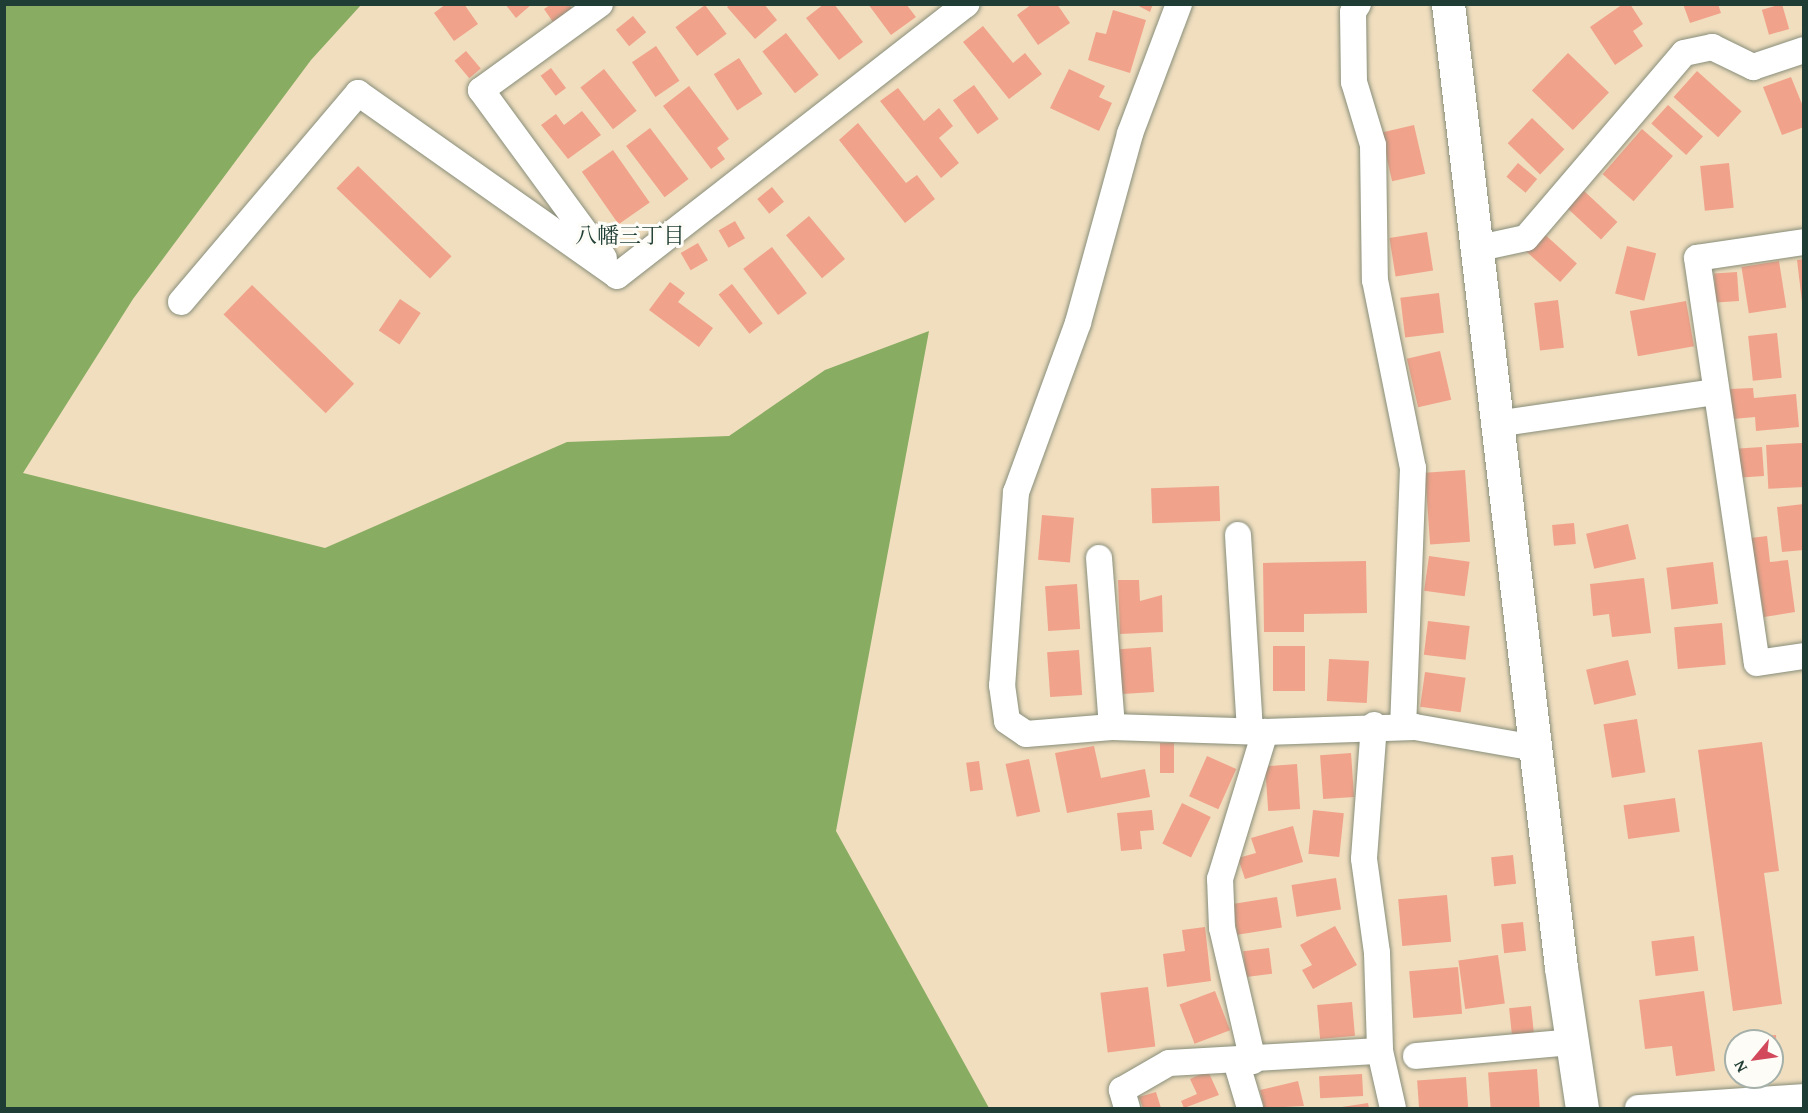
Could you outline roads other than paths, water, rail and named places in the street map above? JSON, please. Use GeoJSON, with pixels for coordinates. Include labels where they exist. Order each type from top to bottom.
{"type":"FeatureCollection","features":[{"type":"Feature","properties":{"kind":"street"},"geometry":{"type":"LineString","coordinates":[[600,4],[481,90],[617,276]]}},
{"type":"Feature","properties":{"kind":"street"},"geometry":{"type":"LineString","coordinates":[[1179,4],[1130,134],[1078,323],[1016,492],[1002,685],[1007,721],[1026,734],[1112,727],[1257,731],[1374,725],[1403,726],[1535,748]]}},
{"type":"Feature","properties":{"kind":"street"},"geometry":{"type":"LineString","coordinates":[[1358,4],[1353,12],[1354,82],[1373,145],[1375,280],[1413,468],[1403,726]]}},
{"type":"Feature","properties":{"kind":"street"},"geometry":{"type":"LineString","coordinates":[[1448,4],[1535,748],[1582,1108]]}},
{"type":"Feature","properties":{"kind":"street"},"geometry":{"type":"LineString","coordinates":[[617,276],[957,8]]}},
{"type":"Feature","properties":{"kind":"street"},"geometry":{"type":"LineString","coordinates":[[1475,249],[1526,238],[1684,53],[1712,46],[1753,67],[1803,50]]}},
{"type":"Feature","properties":{"kind":"street"},"geometry":{"type":"LineString","coordinates":[[181,302],[358,93],[617,276]]}},
{"type":"Feature","properties":{"kind":"street"},"geometry":{"type":"LineString","coordinates":[[1803,242],[1697,258],[1715,392],[1757,663],[1803,656]]}},
{"type":"Feature","properties":{"kind":"street"},"geometry":{"type":"LineString","coordinates":[[1496,424],[1715,392]]}},
{"type":"Feature","properties":{"kind":"street"},"geometry":{"type":"LineString","coordinates":[[1238,535],[1257,731],[1220,879],[1222,928],[1250,1108]]}},
{"type":"Feature","properties":{"kind":"street"},"geometry":{"type":"LineString","coordinates":[[1099,558],[1112,727]]}},
{"type":"Feature","properties":{"kind":"street"},"geometry":{"type":"LineString","coordinates":[[1374,725],[1364,859],[1377,953],[1380,1052],[1393,1108]]}},
{"type":"Feature","properties":{"kind":"street"},"geometry":{"type":"LineString","coordinates":[[1416,1056],[1572,1041]]}},
{"type":"Feature","properties":{"kind":"street"},"geometry":{"type":"LineString","coordinates":[[1126,1108],[1122,1090],[1169,1064],[1380,1052]]}},
{"type":"Feature","properties":{"kind":"street"},"geometry":{"type":"LineString","coordinates":[[1638,1108],[1712,1106],[1803,1098]]}},
{"type":"Feature","properties":{"kind":"district","name":"八幡三丁目"},"geometry":{"type":"Point","coordinates":[630,236]}}]}
